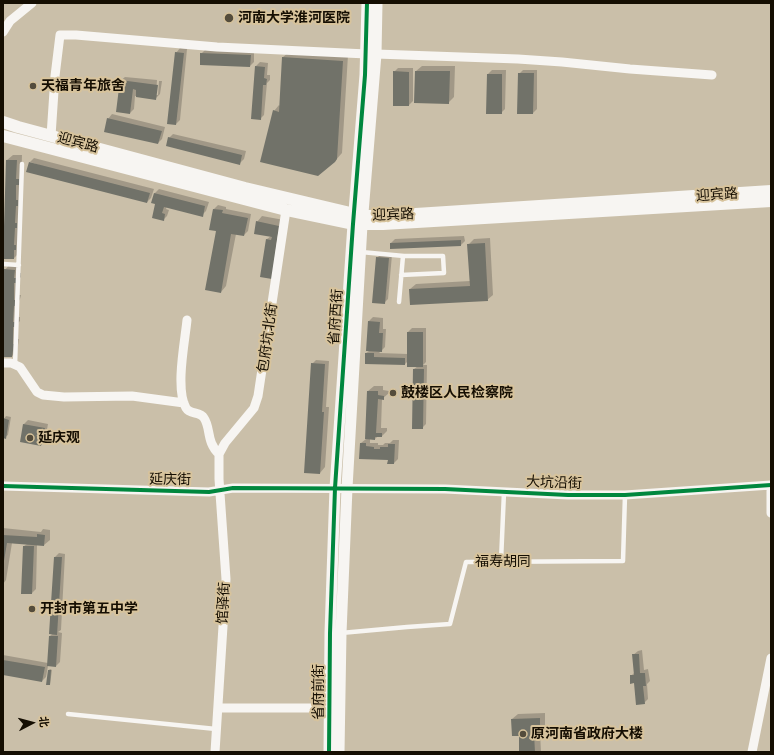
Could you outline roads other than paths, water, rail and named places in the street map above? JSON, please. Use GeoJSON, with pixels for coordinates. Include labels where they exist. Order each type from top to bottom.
{"type":"FeatureCollection","features":[{"type":"Feature","properties":{"kind":"main road","name":"迎宾路"},"geometry":{"type":"LineString","coordinates":[[3,122],[358,220],[385,216],[771,191]]}},
{"type":"Feature","properties":{"kind":"main road","name":"迎宾路"},"geometry":{"type":"LineString","coordinates":[[3,136],[286,210],[358,220],[771,200]]}},
{"type":"Feature","properties":{"kind":"street"},"geometry":{"type":"LineString","coordinates":[[3,32],[6,24],[32,3]]}},
{"type":"Feature","properties":{"kind":"street","name":"省府西街"},"geometry":{"type":"LineString","coordinates":[[368,3],[372,54]]}},
{"type":"Feature","properties":{"kind":"street","name":"省府西街"},"geometry":{"type":"LineString","coordinates":[[336,633],[341,488],[358,220],[376,3]]}},
{"type":"Feature","properties":{"kind":"street"},"geometry":{"type":"LineString","coordinates":[[51,136],[55,76],[60,35],[76,35],[217,47],[518,59],[562,62],[630,70],[712,75]]}},
{"type":"Feature","properties":{"kind":"street","name":"包府坑北街"},"geometry":{"type":"LineString","coordinates":[[219,454],[225,443],[254,408],[258,396],[286,210]]}},
{"type":"Feature","properties":{"kind":"street","name":"省府西街"},"geometry":{"type":"LineString","coordinates":[[341,488],[361,252],[358,220]]}},
{"type":"Feature","properties":{"kind":"street"},"geometry":{"type":"LineString","coordinates":[[187,320],[181,383],[184,402],[186,408],[190,412],[204,417],[210,441],[219,454]]}},
{"type":"Feature","properties":{"kind":"street"},"geometry":{"type":"LineString","coordinates":[[3,363],[20,367],[37,392],[43,395],[64,397],[132,396],[184,402]]}},
{"type":"Feature","properties":{"kind":"street","name":"馆驿街"},"geometry":{"type":"LineString","coordinates":[[215,752],[226,579],[219,454]]}},
{"type":"Feature","properties":{"kind":"street","name":"大坑沿街"},"geometry":{"type":"LineString","coordinates":[[341,488],[445,489],[568,496],[625,495],[771,485]]}},
{"type":"Feature","properties":{"kind":"street","name":"延庆街"},"geometry":{"type":"LineString","coordinates":[[3,486],[209,492],[233,488],[341,488]]}},
{"type":"Feature","properties":{"kind":"street"},"geometry":{"type":"LineString","coordinates":[[771,491],[771,513]]}},
{"type":"Feature","properties":{"kind":"street","name":"省府前街"},"geometry":{"type":"LineString","coordinates":[[330,752],[329,708],[336,633]]}},
{"type":"Feature","properties":{"kind":"street","name":"省府前街"},"geometry":{"type":"LineString","coordinates":[[336,633],[339,752]]}},
{"type":"Feature","properties":{"kind":"street"},"geometry":{"type":"LineString","coordinates":[[752,752],[771,658]]}},
{"type":"Feature","properties":{"kind":"street"},"geometry":{"type":"LineString","coordinates":[[218,708],[329,708]]}},
{"type":"Feature","properties":{"kind":"lane"},"geometry":{"type":"LineString","coordinates":[[15,365],[22,164]]}},
{"type":"Feature","properties":{"kind":"lane"},"geometry":{"type":"LineString","coordinates":[[361,252],[403,256],[443,256],[444,273],[401,276]]}},
{"type":"Feature","properties":{"kind":"lane"},"geometry":{"type":"LineString","coordinates":[[399,302],[403,256]]}},
{"type":"Feature","properties":{"kind":"lane"},"geometry":{"type":"LineString","coordinates":[[3,264],[19,265]]}},
{"type":"Feature","properties":{"kind":"lane"},"geometry":{"type":"LineString","coordinates":[[501,561],[504,492]]}},
{"type":"Feature","properties":{"kind":"lane","name":"福寿胡同"},"geometry":{"type":"LineString","coordinates":[[336,633],[450,624],[466,562],[623,561],[625,495]]}},
{"type":"Feature","properties":{"kind":"lane"},"geometry":{"type":"LineString","coordinates":[[68,714],[216,730]]}},
{"type":"Feature","properties":{"kind":"place","name":"河南大学淮河医院"},"geometry":{"type":"Point","coordinates":[229,18]}},
{"type":"Feature","properties":{"kind":"place","name":"天福青年旅舍"},"geometry":{"type":"Point","coordinates":[33,86]}},
{"type":"Feature","properties":{"kind":"place","name":"鼓楼区人民检察院"},"geometry":{"type":"Point","coordinates":[393,393]}},
{"type":"Feature","properties":{"kind":"place","name":"延庆观"},"geometry":{"type":"Point","coordinates":[30,438]}},
{"type":"Feature","properties":{"kind":"place","name":"开封市第五中学"},"geometry":{"type":"Point","coordinates":[32,609]}},
{"type":"Feature","properties":{"kind":"place","name":"原河南省政府大楼"},"geometry":{"type":"Point","coordinates":[523,734]}}]}
